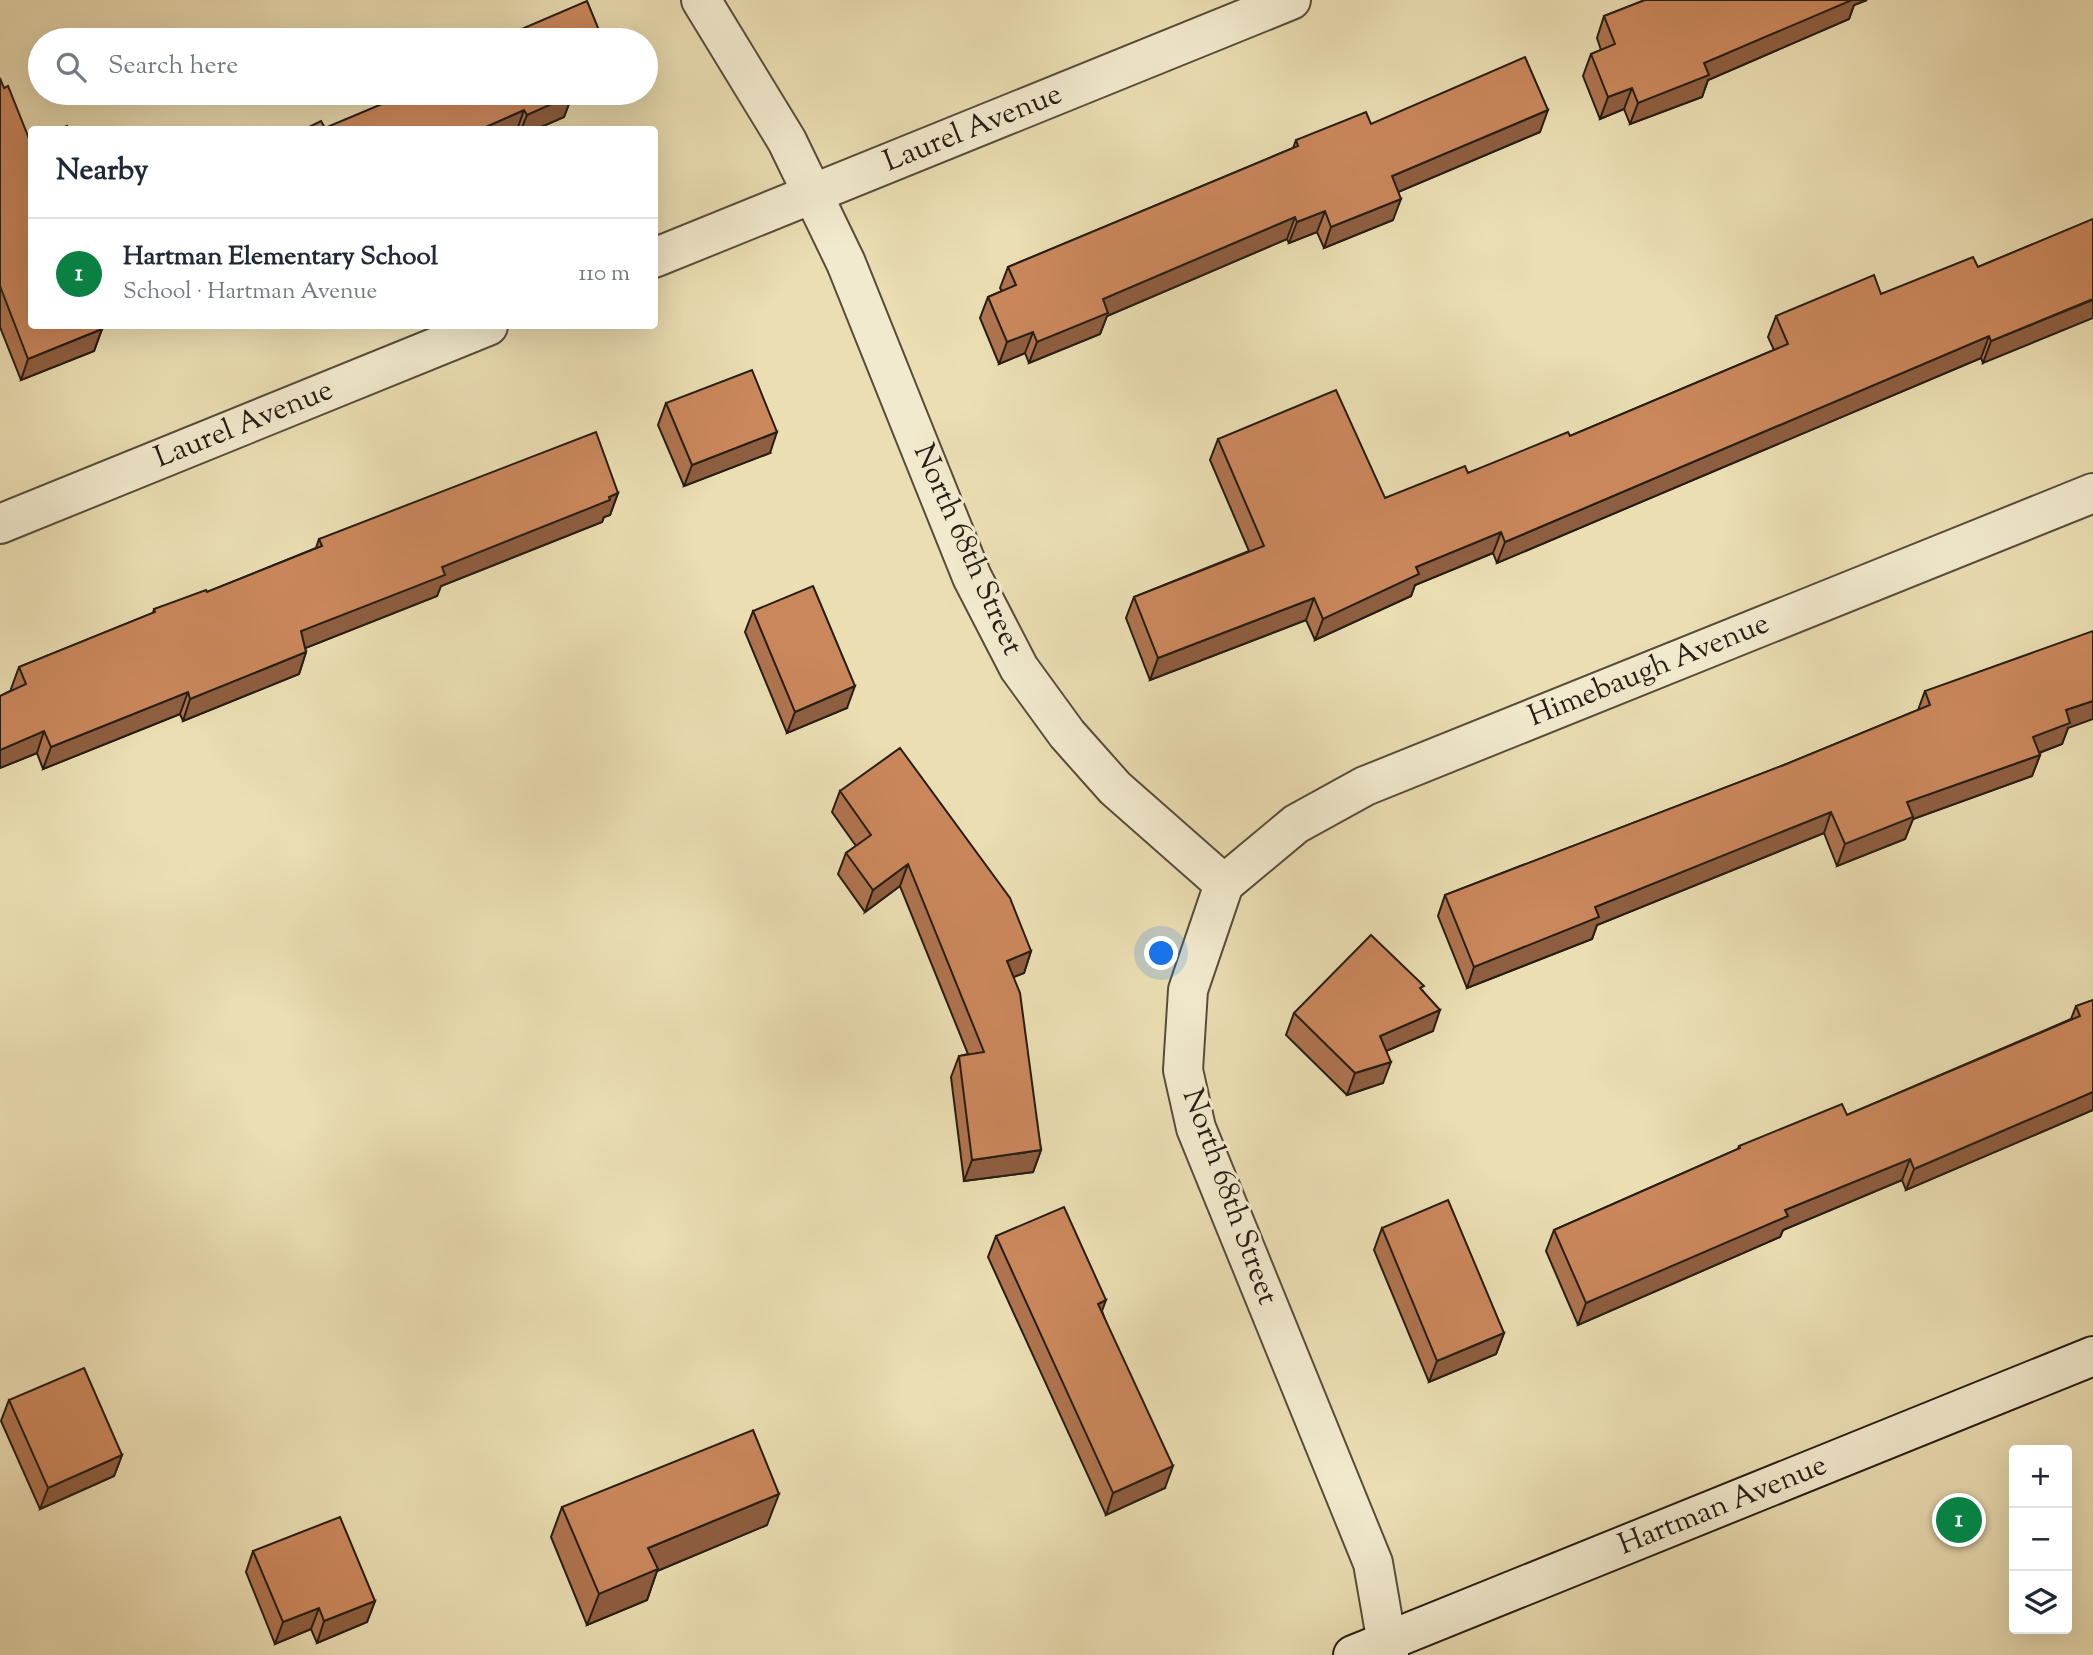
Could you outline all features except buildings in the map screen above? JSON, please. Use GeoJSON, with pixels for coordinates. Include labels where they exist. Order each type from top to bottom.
{"type":"FeatureCollection","features":[{"type":"Feature","properties":{"kind":"street","name":"North 68th Street"},"geometry":{"type":"LineString","coordinates":[[701,0],[787,141],[846,263],[972,577],[1019,668],[1067,734],[1115,788],[1224,884],[1188,990],[1183,1070],[1196,1128],[1373,1563],[1376,1650]]}},
{"type":"Feature","properties":{"kind":"street","name":"Laurel Avenue"},"geometry":{"type":"LineString","coordinates":[[658,256],[1291,0]]}},
{"type":"Feature","properties":{"kind":"street","name":"Laurel Avenue"},"geometry":{"type":"LineString","coordinates":[[0,524],[481,329]]}},
{"type":"Feature","properties":{"kind":"street","name":"Himebaugh Avenue"},"geometry":{"type":"LineString","coordinates":[[1224,884],[1296,824],[1364,786],[2093,493]]}},
{"type":"Feature","properties":{"kind":"street","name":"Hartman Avenue"},"geometry":{"type":"LineString","coordinates":[[1376,1650],[2093,1356]]}},
{"type":"Feature","properties":{"kind":"place","name":"Hartman Elementary School"},"geometry":{"type":"Point","coordinates":[1959,1520]}}]}
